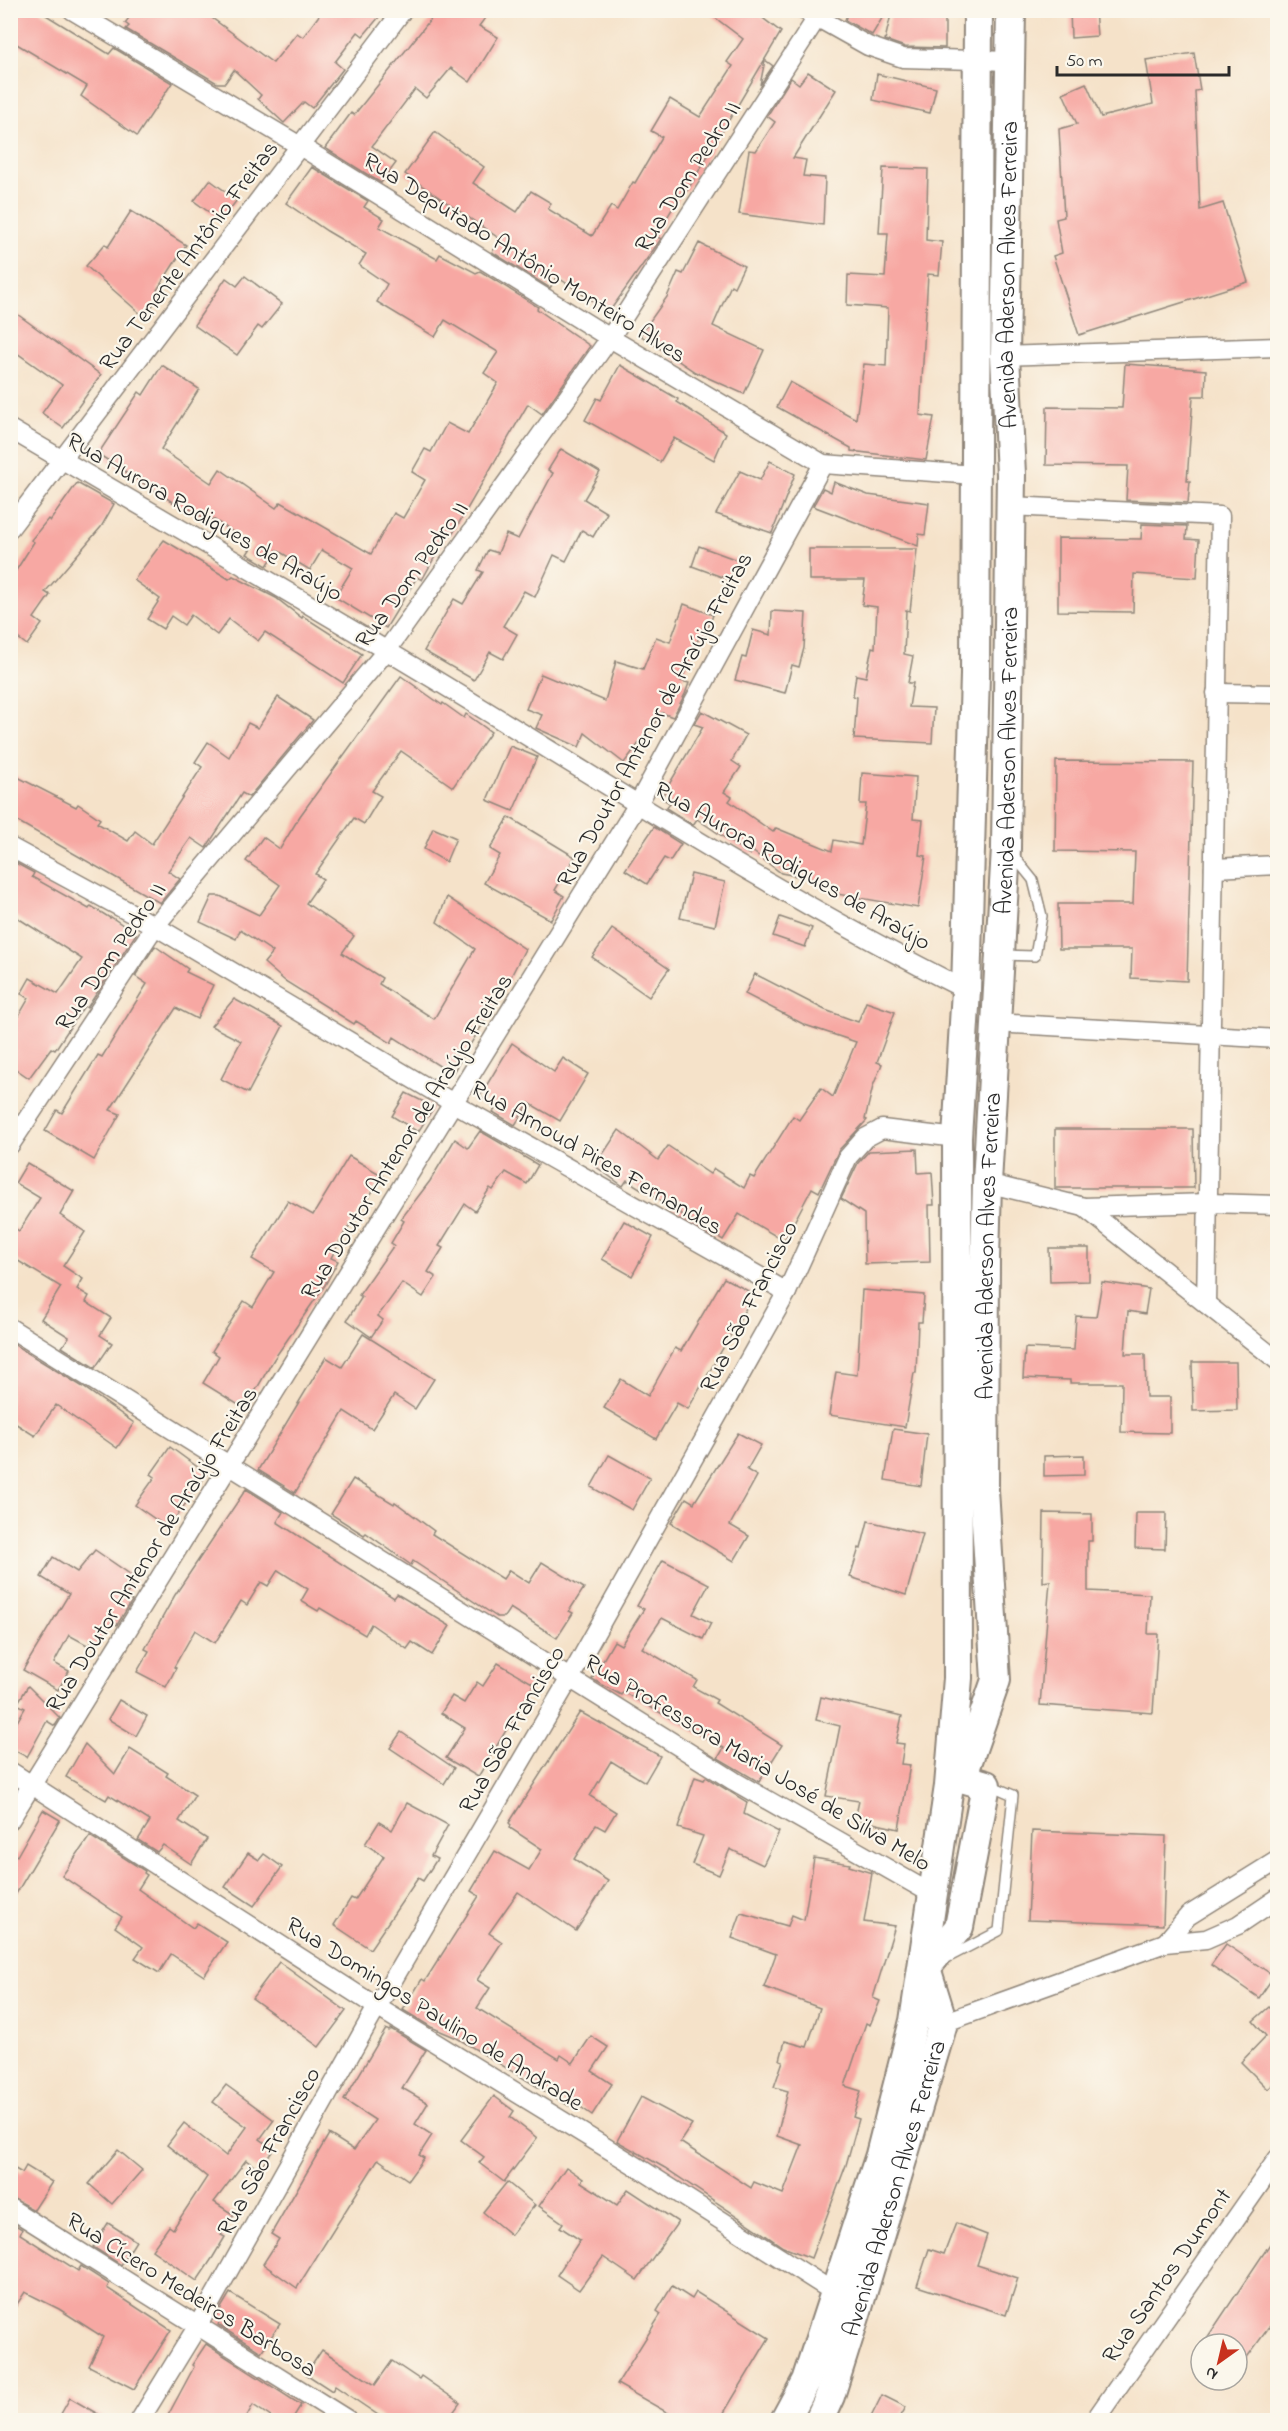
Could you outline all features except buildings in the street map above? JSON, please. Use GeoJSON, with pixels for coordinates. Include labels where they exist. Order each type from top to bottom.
{"type":"FeatureCollection","features":[{"type":"Feature","properties":{"kind":"main road","name":"Avenida Aderson Alves Ferreira"},"geometry":{"type":"LineString","coordinates":[[819,2421],[830,2396],[847,2300],[914,2021],[949,1786],[958,1678],[955,1491],[957,1138],[966,990],[975,675],[978,10]]}},
{"type":"Feature","properties":{"kind":"main road","name":"Avenida Aderson Alves Ferreira"},"geometry":{"type":"LineString","coordinates":[[962,1778],[996,1680],[984,1490],[987,1183],[1006,848],[1010,506],[1005,356],[1011,10]]}},
{"type":"Feature","properties":{"kind":"main road"},"geometry":{"type":"LineString","coordinates":[[926,1968],[959,1927],[986,1785],[962,1778]]}},
{"type":"Feature","properties":{"kind":"main road","name":"Avenida Aderson Alves Ferreira"},"geometry":{"type":"LineString","coordinates":[[785,2421],[847,2300],[943,2023],[926,1968]]}},
{"type":"Feature","properties":{"kind":"street","name":"Rua Deputado Antônio Monteiro Alves"},"geometry":{"type":"LineString","coordinates":[[72,10],[300,146],[610,338],[822,464],[975,475]]}},
{"type":"Feature","properties":{"kind":"street","name":"Rua Tenente Antônio Freitas"},"geometry":{"type":"LineString","coordinates":[[10,528],[404,10]]}},
{"type":"Feature","properties":{"kind":"street"},"geometry":{"type":"LineString","coordinates":[[814,13],[868,46],[903,58],[1010,61]]}},
{"type":"Feature","properties":{"kind":"street","name":"Rua Dom Pedro II"},"geometry":{"type":"LineString","coordinates":[[10,1145],[155,926],[387,650],[610,338],[814,13]]}},
{"type":"Feature","properties":{"kind":"street"},"geometry":{"type":"LineString","coordinates":[[1005,356],[1278,347]]}},
{"type":"Feature","properties":{"kind":"street","name":"Rua Aurora Rodigues de Araújo"},"geometry":{"type":"LineString","coordinates":[[10,429],[387,650],[638,804],[868,941],[966,990]]}},
{"type":"Feature","properties":{"kind":"street","name":"Rua Doutor Antenor de Araújo Freitas"},"geometry":{"type":"LineString","coordinates":[[10,1820],[455,1104],[638,804],[822,464]]}},
{"type":"Feature","properties":{"kind":"street"},"geometry":{"type":"LineString","coordinates":[[1010,506],[1220,516],[1206,1304]]}},
{"type":"Feature","properties":{"kind":"street"},"geometry":{"type":"LineString","coordinates":[[1216,693],[1278,694]]}},
{"type":"Feature","properties":{"kind":"street","name":"Rua Arnoud Pires Fernandes"},"geometry":{"type":"LineString","coordinates":[[10,847],[155,926],[455,1104],[787,1292]]}},
{"type":"Feature","properties":{"kind":"street"},"geometry":{"type":"LineString","coordinates":[[1214,868],[1278,865]]}},
{"type":"Feature","properties":{"kind":"street"},"geometry":{"type":"LineString","coordinates":[[995,1023],[1278,1039]]}},
{"type":"Feature","properties":{"kind":"street","name":"Rua São Francisco"},"geometry":{"type":"LineString","coordinates":[[140,2421],[197,2327],[376,2007],[570,1678],[787,1292],[848,1157],[865,1138],[882,1129],[957,1138]]}},
{"type":"Feature","properties":{"kind":"street"},"geometry":{"type":"LineString","coordinates":[[987,1183],[1084,1207],[1208,1203],[1278,1205]]}},
{"type":"Feature","properties":{"kind":"street"},"geometry":{"type":"LineString","coordinates":[[1084,1207],[1278,1360]]}},
{"type":"Feature","properties":{"kind":"street","name":"Rua Professora Maria José de Silva Melo"},"geometry":{"type":"LineString","coordinates":[[10,1328],[734,1781],[932,1894]]}},
{"type":"Feature","properties":{"kind":"street"},"geometry":{"type":"LineString","coordinates":[[955,1491],[984,1490]]}},
{"type":"Feature","properties":{"kind":"street","name":"Rua Domingos Paulino de Andrade"},"geometry":{"type":"LineString","coordinates":[[10,1771],[376,2007],[636,2166],[847,2300]]}},
{"type":"Feature","properties":{"kind":"street"},"geometry":{"type":"LineString","coordinates":[[1165,1943],[1188,1916],[1278,1860]]}},
{"type":"Feature","properties":{"kind":"street"},"geometry":{"type":"LineString","coordinates":[[914,2021],[943,2023],[1165,1943],[1206,1939],[1238,1925],[1278,1898]]}},
{"type":"Feature","properties":{"kind":"street","name":"Rua Santos Dumont"},"geometry":{"type":"LineString","coordinates":[[1095,2421],[1278,2158]]}},
{"type":"Feature","properties":{"kind":"street","name":"Rua Cícero Medeiros Barbosa"},"geometry":{"type":"LineString","coordinates":[[10,2208],[348,2421]]}},
{"type":"Feature","properties":{"kind":"lane"},"geometry":{"type":"LineString","coordinates":[[999,955],[1035,956],[1042,916],[1033,880],[1006,848]]}},
{"type":"Feature","properties":{"kind":"lane"},"geometry":{"type":"LineString","coordinates":[[926,1968],[999,1931],[1013,1795],[992,1786],[962,1778]]}}]}
